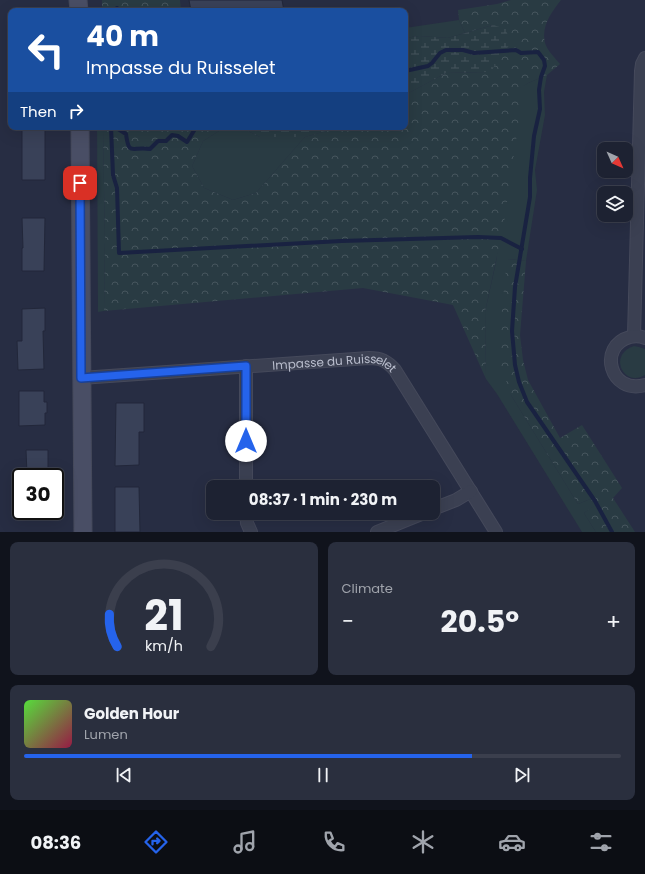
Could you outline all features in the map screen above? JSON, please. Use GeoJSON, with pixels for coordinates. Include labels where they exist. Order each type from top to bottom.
{"type":"FeatureCollection","features":[{"type":"Feature","properties":{"kind":"street"},"geometry":{"type":"LineString","coordinates":[[645,58],[641,71],[639,337],[626,338],[619,343],[611,356],[612,372],[617,378],[630,386],[638,387],[645,385]]}},
{"type":"Feature","properties":{"kind":"street"},"geometry":{"type":"LineString","coordinates":[[80,130],[82,532]]}},
{"type":"Feature","properties":{"kind":"street","name":"Impasse du Ruisselet"},"geometry":{"type":"LineString","coordinates":[[81,378],[378,358],[385,361],[395,370],[496,532]]}},
{"type":"Feature","properties":{"kind":"street"},"geometry":{"type":"LineString","coordinates":[[246,366],[246,480]]}},
{"type":"Feature","properties":{"kind":"street"},"geometry":{"type":"LineString","coordinates":[[440,506],[456,500],[471,491]]}},
{"type":"Feature","properties":{"kind":"street"},"geometry":{"type":"LineString","coordinates":[[247,520],[251,532]]}},
{"type":"Feature","properties":{"kind":"street"},"geometry":{"type":"LineString","coordinates":[[377,532],[407,520]]}},
{"type":"Feature","properties":{"kind":"green space"},"geometry":{"type":"Polygon","coordinates":[[[102,0],[180,0],[181,8],[102,8],[102,0]]]}},
{"type":"Feature","properties":{"kind":"green space"},"geometry":{"type":"Polygon","coordinates":[[[511,0],[561,0],[548,20],[544,31],[547,48],[560,64],[547,75],[528,83],[517,90],[522,99],[504,223],[485,312],[486,379],[453,305],[363,288],[104,311],[105,241],[103,130],[220,130],[203,141],[192,166],[204,188],[233,200],[256,193],[305,137],[330,130],[408,130],[408,93],[446,73],[487,72],[493,25],[465,33],[459,20],[458,10],[497,4],[511,0]]]}},
{"type":"Feature","properties":{"kind":"green space"},"geometry":{"type":"Polygon","coordinates":[[[459,20],[465,33],[448,38],[419,36],[408,38],[408,28],[459,20]]]}},
{"type":"Feature","properties":{"kind":"green space"},"geometry":{"type":"Polygon","coordinates":[[[493,25],[506,29],[510,44],[493,68],[487,72],[446,73],[408,93],[408,38],[419,36],[448,38],[493,25]]]}},
{"type":"Feature","properties":{"kind":"green space"},"geometry":{"type":"Polygon","coordinates":[[[547,75],[544,92],[545,115],[535,170],[537,190],[526,261],[508,259],[511,395],[578,504],[590,499],[595,506],[584,513],[596,532],[582,532],[497,394],[486,379],[485,312],[496,262],[517,89],[547,75]]]}},
{"type":"Feature","properties":{"kind":"green space"},"geometry":{"type":"Polygon","coordinates":[[[97,130],[103,130],[105,241],[104,311],[98,312],[97,130]]]}},
{"type":"Feature","properties":{"kind":"green space"},"geometry":{"type":"Polygon","coordinates":[[[220,130],[246,130],[260,137],[305,137],[256,193],[233,200],[204,188],[192,166],[203,141],[220,130]]]}},
{"type":"Feature","properties":{"kind":"green space"},"geometry":{"type":"Polygon","coordinates":[[[246,130],[330,130],[305,137],[260,137],[246,130]]]}},
{"type":"Feature","properties":{"kind":"green space"},"geometry":{"type":"Polygon","coordinates":[[[507,259],[526,261],[520,335],[523,360],[528,380],[560,438],[582,425],[622,488],[613,498],[635,532],[596,532],[584,513],[594,506],[590,499],[578,504],[511,395],[500,363],[501,319],[507,259]]]}},
{"type":"Feature","properties":{"kind":"green space"},"geometry":{"type":"Polygon","coordinates":[[[634,346],[645,349],[645,375],[637,378],[625,374],[620,363],[621,356],[626,350],[634,346]]]}},
{"type":"Feature","properties":{"kind":"building"},"geometry":{"type":"Polygon","coordinates":[[[189,0],[282,0],[283,8],[190,8],[189,0]]]}},
{"type":"Feature","properties":{"kind":"building"},"geometry":{"type":"Polygon","coordinates":[[[22,130],[45,130],[45,180],[22,180],[22,130]]]}},
{"type":"Feature","properties":{"kind":"building"},"geometry":{"type":"Polygon","coordinates":[[[22,218],[45,218],[44,271],[22,271],[22,218]]]}},
{"type":"Feature","properties":{"kind":"building"},"geometry":{"type":"Polygon","coordinates":[[[45,308],[45,331],[43,331],[44,369],[18,370],[17,341],[22,341],[22,309],[45,308]]]}},
{"type":"Feature","properties":{"kind":"building"},"geometry":{"type":"Polygon","coordinates":[[[19,391],[44,391],[44,402],[47,402],[45,425],[19,426],[19,391]]]}},
{"type":"Feature","properties":{"kind":"building"},"geometry":{"type":"Polygon","coordinates":[[[116,403],[144,403],[144,432],[139,432],[139,465],[115,466],[116,403]]]}},
{"type":"Feature","properties":{"kind":"building"},"geometry":{"type":"Polygon","coordinates":[[[26,450],[48,450],[48,468],[27,468],[26,450]]]}},
{"type":"Feature","properties":{"kind":"building"},"geometry":{"type":"Polygon","coordinates":[[[115,487],[139,487],[140,532],[115,532],[115,487]]]}},
{"type":"Feature","properties":{"kind":"waterway"},"geometry":{"type":"LineString","coordinates":[[408,70],[428,66],[440,53],[446,50],[463,50],[474,53],[516,50],[521,53],[538,52],[544,60],[545,66],[541,77],[539,90],[540,109],[534,136],[530,178],[530,197],[515,287],[512,331],[515,365],[519,382],[527,402],[595,501],[612,532]]}},
{"type":"Feature","properties":{"kind":"waterway"},"geometry":{"type":"LineString","coordinates":[[111,130],[113,175],[117,188],[119,253],[341,241],[478,237],[501,238],[522,249]]}},
{"type":"Feature","properties":{"kind":"waterway"},"geometry":{"type":"LineString","coordinates":[[120,130],[126,134],[128,146],[132,149],[150,149],[158,141],[166,141],[172,135],[178,136],[187,142],[194,130]]}},
{"type":"Feature","properties":{"kind":"route"},"geometry":{"type":"LineString","coordinates":[[80,183],[81,378],[246,366],[246,441]]}}]}
